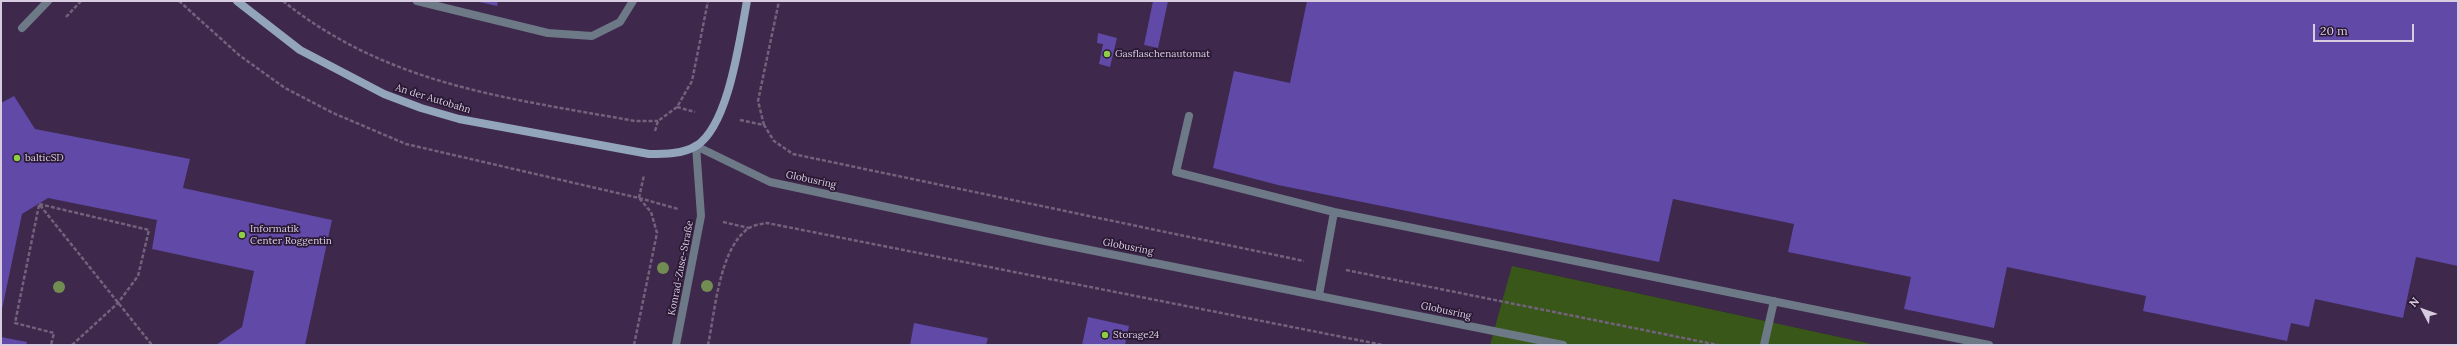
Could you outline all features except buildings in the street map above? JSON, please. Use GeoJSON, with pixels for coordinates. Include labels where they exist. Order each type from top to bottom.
{"type":"FeatureCollection","features":[{"type":"Feature","properties":{"kind":"street"},"geometry":{"type":"LineString","coordinates":[[22,28],[48,1]]}},
{"type":"Feature","properties":{"kind":"street","name":"An der Autobahn"},"geometry":{"type":"LineString","coordinates":[[237,1],[300,50],[384,94],[421,108],[459,119],[649,154],[672,153],[696,146]]}},
{"type":"Feature","properties":{"kind":"street"},"geometry":{"type":"LineString","coordinates":[[417,1],[548,33],[592,36],[620,22],[633,1]]}},
{"type":"Feature","properties":{"kind":"street"},"geometry":{"type":"LineString","coordinates":[[696,146],[709,133],[728,94],[747,1]]}},
{"type":"Feature","properties":{"kind":"street"},"geometry":{"type":"LineString","coordinates":[[1189,116],[1176,172],[1334,212],[1989,345]]}},
{"type":"Feature","properties":{"kind":"street","name":"Globusring"},"geometry":{"type":"LineString","coordinates":[[696,146],[770,182],[1045,241],[1563,345]]}},
{"type":"Feature","properties":{"kind":"street","name":"Konrad-Zuse-Straße"},"geometry":{"type":"LineString","coordinates":[[676,345],[701,216],[696,146]]}},
{"type":"Feature","properties":{"kind":"street"},"geometry":{"type":"LineString","coordinates":[[1319,295],[1334,212]]}},
{"type":"Feature","properties":{"kind":"street"},"geometry":{"type":"LineString","coordinates":[[1764,345],[1774,302]]}},
{"type":"Feature","properties":{"kind":"path"},"geometry":{"type":"LineString","coordinates":[[283,1],[302,17],[350,46],[423,77],[472,91],[634,121],[658,121],[677,107],[692,81],[708,1]]}},
{"type":"Feature","properties":{"kind":"path"},"geometry":{"type":"LineString","coordinates":[[779,1],[758,101],[764,125],[774,141],[792,154],[1324,265],[1718,345]]}},
{"type":"Feature","properties":{"kind":"path"},"geometry":{"type":"LineString","coordinates":[[677,107],[718,117],[764,125]]}},
{"type":"Feature","properties":{"kind":"path"},"geometry":{"type":"LineString","coordinates":[[634,345],[657,233],[651,212],[639,198],[658,121]]}},
{"type":"Feature","properties":{"kind":"path"},"geometry":{"type":"LineString","coordinates":[[39,204],[152,345]]}},
{"type":"Feature","properties":{"kind":"path"},"geometry":{"type":"LineString","coordinates":[[39,204],[149,230],[138,276],[118,303],[72,345]]}},
{"type":"Feature","properties":{"kind":"path"},"geometry":{"type":"LineString","coordinates":[[39,204],[15,323],[54,333],[51,345]]}},
{"type":"Feature","properties":{"kind":"path"},"geometry":{"type":"LineString","coordinates":[[708,345],[726,258],[736,240],[750,228],[767,223],[1383,345]]}},
{"type":"Feature","properties":{"kind":"shaded area"},"geometry":{"type":"Polygon","coordinates":[[[1,1],[2458,1],[2458,345],[1876,345],[1513,266],[1490,345],[1,345],[1,1]]]}},
{"type":"Feature","properties":{"kind":"green space"},"geometry":{"type":"Polygon","coordinates":[[[1512,266],[1876,345],[1490,345],[1512,266]]]}},
{"type":"Feature","properties":{"kind":"place","name":"Gasflaschenautomat"},"geometry":{"type":"Point","coordinates":[1107,54]}},
{"type":"Feature","properties":{"kind":"place","name":"balticSD"},"geometry":{"type":"Point","coordinates":[17,158]}},
{"type":"Feature","properties":{"kind":"place","name":"Informatik Center Roggentin"},"geometry":{"type":"Point","coordinates":[242,235]}},
{"type":"Feature","properties":{"kind":"place","name":"Storage24"},"geometry":{"type":"Point","coordinates":[1105,335]}}]}
